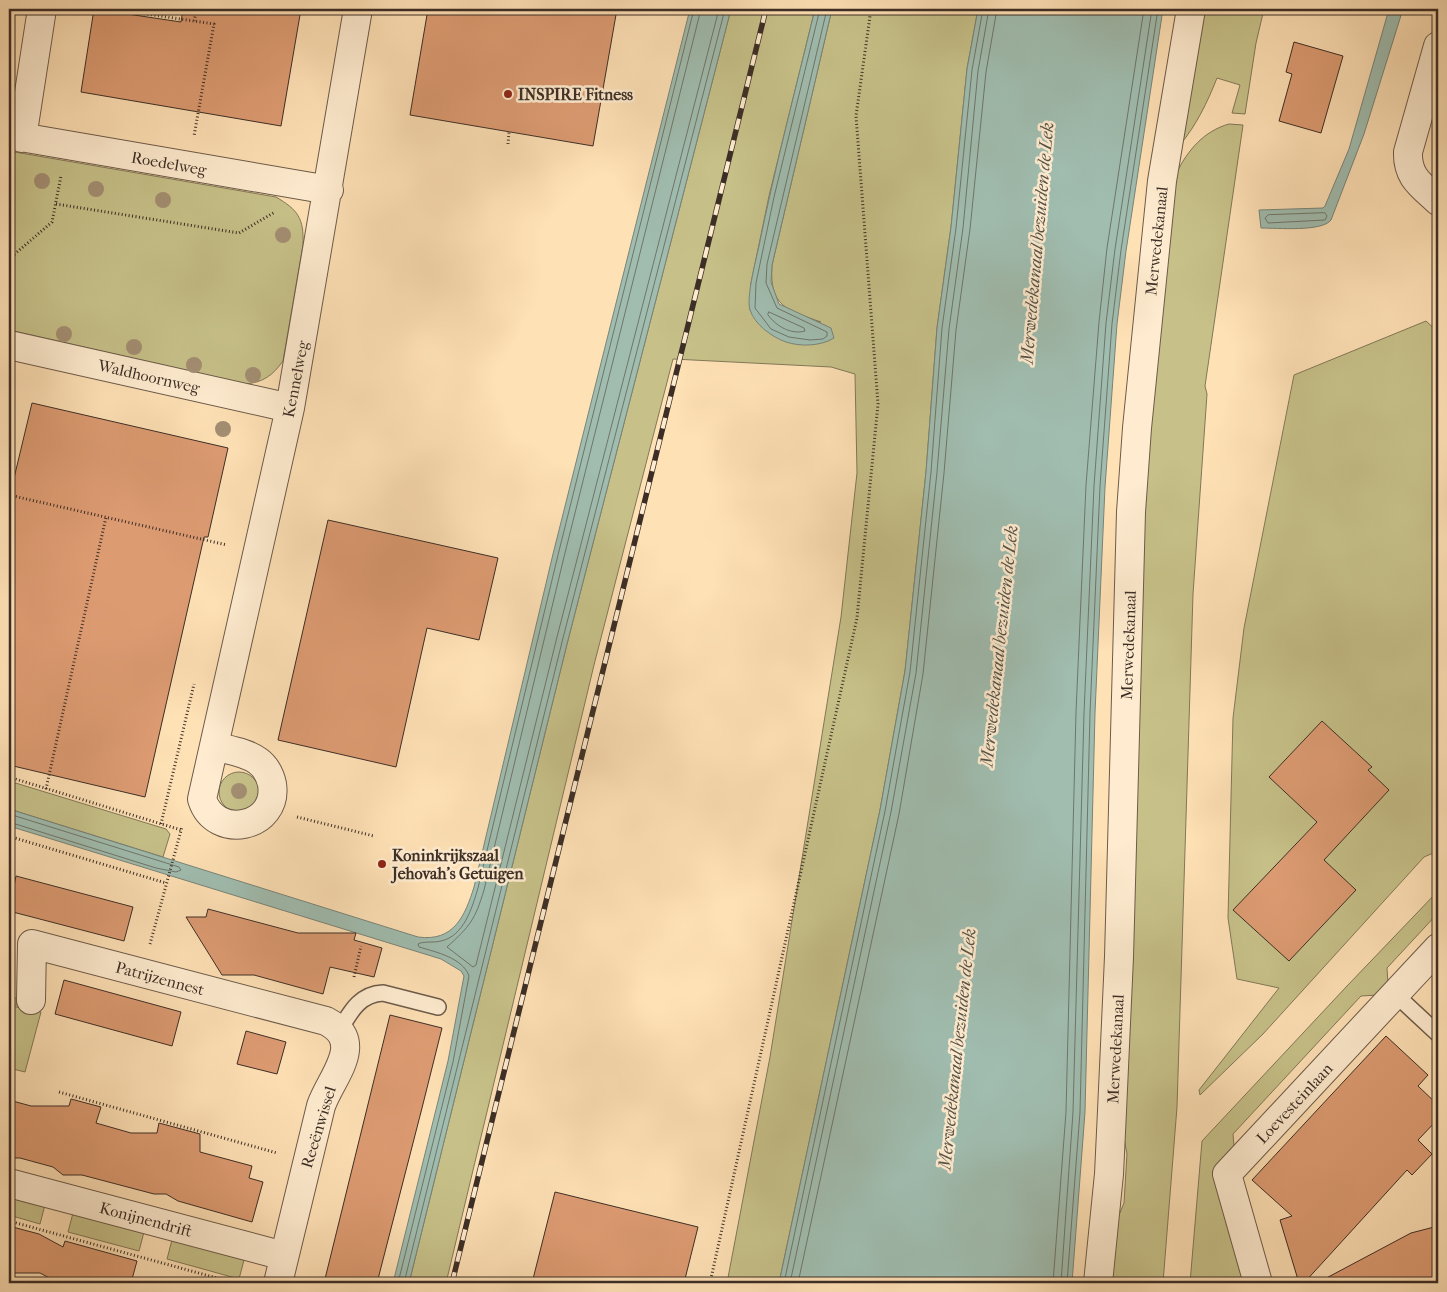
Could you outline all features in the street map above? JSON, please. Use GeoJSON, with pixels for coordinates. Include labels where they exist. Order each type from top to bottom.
{"type":"FeatureCollection","features":[{"type":"Feature","properties":{"kind":"street"},"geometry":{"type":"LineString","coordinates":[[16,137],[42,9]]}},
{"type":"Feature","properties":{"kind":"street","name":"Kennelweg"},"geometry":{"type":"LineString","coordinates":[[214,746],[256,552],[290,408],[329,190],[358,9]]}},
{"type":"Feature","properties":{"kind":"street","name":"Merwedekanaal"},"geometry":{"type":"LineString","coordinates":[[1098,1283],[1109,1174],[1112,1111],[1119,957],[1131,512],[1137,428],[1162,182],[1191,9]]}},
{"type":"Feature","properties":{"kind":"street"},"geometry":{"type":"LineString","coordinates":[[1438,46],[1408,152],[1407,166],[1417,181],[1438,201]]}},
{"type":"Feature","properties":{"kind":"street","name":"Roedelweg"},"geometry":{"type":"LineString","coordinates":[[16,137],[329,190]]}},
{"type":"Feature","properties":{"kind":"street","name":"Waldhoornweg"},"geometry":{"type":"LineString","coordinates":[[9,345],[290,408]]}},
{"type":"Feature","properties":{"kind":"street","name":"Patrijzennest"},"geometry":{"type":"LineString","coordinates":[[31,1000],[32,944],[326,1021],[339,1031]]}},
{"type":"Feature","properties":{"kind":"street","name":"Loevesteinlaan"},"geometry":{"type":"LineString","coordinates":[[1258,1283],[1227,1174],[1438,948]]}},
{"type":"Feature","properties":{"kind":"street","name":"Reeënwissel"},"geometry":{"type":"LineString","coordinates":[[278,1283],[321,1106],[326,1090],[345,1057],[346,1041],[339,1031]]}},
{"type":"Feature","properties":{"kind":"street","name":"Konijnendrift"},"geometry":{"type":"LineString","coordinates":[[9,1183],[284,1256]]}},
{"type":"Feature","properties":{"kind":"lane"},"geometry":{"type":"LineString","coordinates":[[339,1031],[358,1003],[374,993],[383,993],[438,1007]]}},
{"type":"Feature","properties":{"kind":"lane"},"geometry":{"type":"LineString","coordinates":[[1395,994],[1438,1034]]}},
{"type":"Feature","properties":{"kind":"path"},"geometry":{"type":"LineString","coordinates":[[113,9],[214,24],[194,137]]}},
{"type":"Feature","properties":{"kind":"path"},"geometry":{"type":"LineString","coordinates":[[194,21],[196,9]]}},
{"type":"Feature","properties":{"kind":"path"},"geometry":{"type":"LineString","coordinates":[[710,1283],[857,618],[878,404],[856,116],[871,9]]}},
{"type":"Feature","properties":{"kind":"path"},"geometry":{"type":"LineString","coordinates":[[508,144],[509,132]]}},
{"type":"Feature","properties":{"kind":"path"},"geometry":{"type":"LineString","coordinates":[[9,259],[52,222],[67,145]]}},
{"type":"Feature","properties":{"kind":"path"},"geometry":{"type":"LineString","coordinates":[[56,204],[239,233],[282,208],[299,185]]}},
{"type":"Feature","properties":{"kind":"path"},"geometry":{"type":"LineString","coordinates":[[9,395],[12,379]]}},
{"type":"Feature","properties":{"kind":"path"},"geometry":{"type":"LineString","coordinates":[[9,495],[256,552]]}},
{"type":"Feature","properties":{"kind":"path"},"geometry":{"type":"LineString","coordinates":[[46,789],[106,517]]}},
{"type":"Feature","properties":{"kind":"path"},"geometry":{"type":"LineString","coordinates":[[9,777],[180,830]]}},
{"type":"Feature","properties":{"kind":"path"},"geometry":{"type":"LineString","coordinates":[[293,817],[374,836]]}},
{"type":"Feature","properties":{"kind":"path"},"geometry":{"type":"LineString","coordinates":[[143,973],[179,836]]}},
{"type":"Feature","properties":{"kind":"path"},"geometry":{"type":"LineString","coordinates":[[9,840],[15,838],[166,881]]}},
{"type":"Feature","properties":{"kind":"path"},"geometry":{"type":"LineString","coordinates":[[59,1092],[277,1153]]}},
{"type":"Feature","properties":{"kind":"path"},"geometry":{"type":"LineString","coordinates":[[9,1220],[236,1283]]}},
{"type":"Feature","properties":{"kind":"shaded area"},"geometry":{"type":"Polygon","coordinates":[[[731,9],[815,9],[769,196],[751,283],[750,310],[821,322],[790,310],[783,305],[777,298],[774,290],[772,265],[832,9],[978,9],[967,69],[951,227],[937,328],[926,472],[905,671],[880,810],[779,1283],[727,1283],[770,1057],[841,617],[857,473],[855,374],[831,367],[673,359],[594,665],[446,1283],[409,1283],[568,640],[731,9]]]}},
{"type":"Feature","properties":{"kind":"shaded area"},"geometry":{"type":"Polygon","coordinates":[[[1201,9],[1264,9],[1256,43],[1245,114],[1232,113],[1240,85],[1217,78],[1201,113],[1180,145],[1201,9]]]}},
{"type":"Feature","properties":{"kind":"shaded area"},"geometry":{"type":"Polygon","coordinates":[[[1229,124],[1243,125],[1205,386],[1207,394],[1193,594],[1177,1107],[1163,1283],[1104,1283],[1109,1239],[1124,1203],[1127,1154],[1119,1111],[1146,409],[1177,172],[1186,156],[1204,136],[1229,124]]]}},
{"type":"Feature","properties":{"kind":"shaded area"},"geometry":{"type":"Polygon","coordinates":[[[9,151],[276,197],[290,206],[301,221],[303,245],[283,361],[272,374],[263,380],[246,384],[9,330],[9,151]]]}},
{"type":"Feature","properties":{"kind":"shaded area"},"geometry":{"type":"Polygon","coordinates":[[[1426,321],[1438,332],[1438,851],[1424,857],[1263,1034],[1200,1095],[1199,1090],[1279,988],[1237,979],[1228,918],[1233,718],[1244,628],[1294,375],[1426,321]]]}},
{"type":"Feature","properties":{"kind":"shaded area"},"geometry":{"type":"Polygon","coordinates":[[[243,772],[250,775],[256,781],[259,792],[258,800],[250,809],[243,812],[235,812],[228,809],[220,800],[219,788],[222,781],[231,773],[243,772]]]}},
{"type":"Feature","properties":{"kind":"shaded area"},"geometry":{"type":"Polygon","coordinates":[[[9,781],[166,829],[170,834],[163,857],[9,809],[9,781]]]}},
{"type":"Feature","properties":{"kind":"shaded area"},"geometry":{"type":"Polygon","coordinates":[[[1438,891],[1438,913],[1387,968],[1388,985],[1378,995],[1361,996],[1233,1134],[1245,1283],[1190,1283],[1202,1141],[1438,891]]]}},
{"type":"Feature","properties":{"kind":"shaded area"},"geometry":{"type":"Polygon","coordinates":[[[9,998],[17,998],[16,1007],[41,1012],[25,1072],[9,1068],[9,998]]]}},
{"type":"Feature","properties":{"kind":"shaded area"},"geometry":{"type":"Polygon","coordinates":[[[9,1195],[45,1205],[40,1224],[9,1215],[9,1195]]]}},
{"type":"Feature","properties":{"kind":"shaded area"},"geometry":{"type":"Polygon","coordinates":[[[73,1213],[144,1232],[139,1251],[68,1232],[73,1213]]]}},
{"type":"Feature","properties":{"kind":"shaded area"},"geometry":{"type":"Polygon","coordinates":[[[172,1240],[244,1260],[239,1279],[167,1259],[172,1240]]]}},
{"type":"Feature","properties":{"kind":"water"},"geometry":{"type":"Polygon","coordinates":[[[690,9],[731,9],[568,640],[409,1283],[393,1283],[448,1061],[464,976],[461,971],[441,959],[9,826],[9,809],[418,937],[441,935],[456,925],[467,908],[474,887],[553,554],[690,9]]]}},
{"type":"Feature","properties":{"kind":"water"},"geometry":{"type":"Polygon","coordinates":[[[815,9],[832,9],[772,265],[771,282],[779,304],[831,328],[834,338],[823,343],[804,345],[786,342],[765,330],[752,315],[749,296],[772,187],[815,9]]]}},
{"type":"Feature","properties":{"kind":"water","name":"Merwedekanaal bezuiden de Lek"},"geometry":{"type":"Polygon","coordinates":[[[978,9],[1163,9],[1126,251],[1117,324],[1105,487],[1095,713],[1085,1112],[1072,1283],[779,1283],[880,810],[905,671],[926,472],[937,328],[951,227],[967,69],[978,9]]]}},
{"type":"Feature","properties":{"kind":"water"},"geometry":{"type":"Polygon","coordinates":[[[1389,9],[1403,9],[1364,134],[1331,220],[1326,224],[1309,228],[1261,228],[1259,210],[1323,208],[1325,206],[1349,149],[1389,9]]]}},
{"type":"Feature","properties":{"kind":"building"},"geometry":{"type":"Polygon","coordinates":[[[94,9],[181,22],[183,9],[301,9],[281,126],[81,92],[94,9]]]}},
{"type":"Feature","properties":{"kind":"building","name":"INSPIRE Fitness"},"geometry":{"type":"Polygon","coordinates":[[[428,9],[617,9],[593,146],[410,115],[428,9]]]}},
{"type":"Feature","properties":{"kind":"building"},"geometry":{"type":"Polygon","coordinates":[[[1294,42],[1343,56],[1321,133],[1279,121],[1292,74],[1286,72],[1294,42]]]}},
{"type":"Feature","properties":{"kind":"building"},"geometry":{"type":"Polygon","coordinates":[[[32,403],[228,448],[208,537],[204,537],[145,797],[9,765],[9,499],[32,403]]]}},
{"type":"Feature","properties":{"kind":"building"},"geometry":{"type":"Polygon","coordinates":[[[328,520],[498,558],[479,640],[427,628],[396,767],[278,740],[328,520]]]}},
{"type":"Feature","properties":{"kind":"building"},"geometry":{"type":"Polygon","coordinates":[[[1322,721],[1372,767],[1368,770],[1389,790],[1324,860],[1356,890],[1289,961],[1233,910],[1317,822],[1269,777],[1322,721]]]}},
{"type":"Feature","properties":{"kind":"building"},"geometry":{"type":"Polygon","coordinates":[[[16,876],[133,907],[124,941],[9,911],[16,876]]]}},
{"type":"Feature","properties":{"kind":"building"},"geometry":{"type":"Polygon","coordinates":[[[208,909],[298,933],[356,933],[354,940],[382,948],[374,977],[330,967],[323,994],[254,975],[222,975],[186,917],[206,917],[208,909]]]}},
{"type":"Feature","properties":{"kind":"building"},"geometry":{"type":"Polygon","coordinates":[[[64,980],[181,1012],[172,1046],[55,1014],[64,980]]]}},
{"type":"Feature","properties":{"kind":"building"},"geometry":{"type":"Polygon","coordinates":[[[390,1015],[442,1028],[377,1283],[324,1283],[390,1015]]]}},
{"type":"Feature","properties":{"kind":"building"},"geometry":{"type":"Polygon","coordinates":[[[246,1031],[286,1042],[277,1074],[237,1064],[246,1031]]]}},
{"type":"Feature","properties":{"kind":"building"},"geometry":{"type":"Polygon","coordinates":[[[1386,1036],[1428,1075],[1418,1086],[1438,1105],[1438,1119],[1418,1140],[1432,1154],[1412,1175],[1407,1170],[1304,1283],[1299,1283],[1280,1220],[1292,1216],[1252,1180],[1386,1036]]]}},
{"type":"Feature","properties":{"kind":"building"},"geometry":{"type":"Polygon","coordinates":[[[71,1099],[101,1107],[96,1123],[131,1133],[157,1133],[159,1123],[200,1134],[200,1152],[252,1166],[249,1178],[263,1182],[252,1222],[178,1201],[166,1194],[154,1194],[82,1175],[63,1175],[53,1167],[20,1158],[9,1158],[9,1100],[31,1106],[69,1106],[71,1099]]]}},
{"type":"Feature","properties":{"kind":"building"},"geometry":{"type":"Polygon","coordinates":[[[555,1192],[698,1227],[684,1283],[532,1283],[555,1192]]]}},
{"type":"Feature","properties":{"kind":"building"},"geometry":{"type":"Polygon","coordinates":[[[9,1226],[39,1234],[63,1247],[65,1241],[137,1261],[131,1283],[59,1283],[40,1273],[9,1273],[9,1226]]]}},
{"type":"Feature","properties":{"kind":"building"},"geometry":{"type":"Polygon","coordinates":[[[1438,1226],[1438,1283],[1317,1283],[1411,1233],[1438,1226]]]}},
{"type":"Feature","properties":{"kind":"railway"},"geometry":{"type":"LineString","coordinates":[[452,1283],[766,9]]}},
{"type":"Feature","properties":{"kind":"place","name":"INSPIRE Fitness"},"geometry":{"type":"Point","coordinates":[508,94]}},
{"type":"Feature","properties":{"kind":"place","name":"Koninkrijkszaal Jehovah's Getuigen"},"geometry":{"type":"Point","coordinates":[382,864]}}]}
